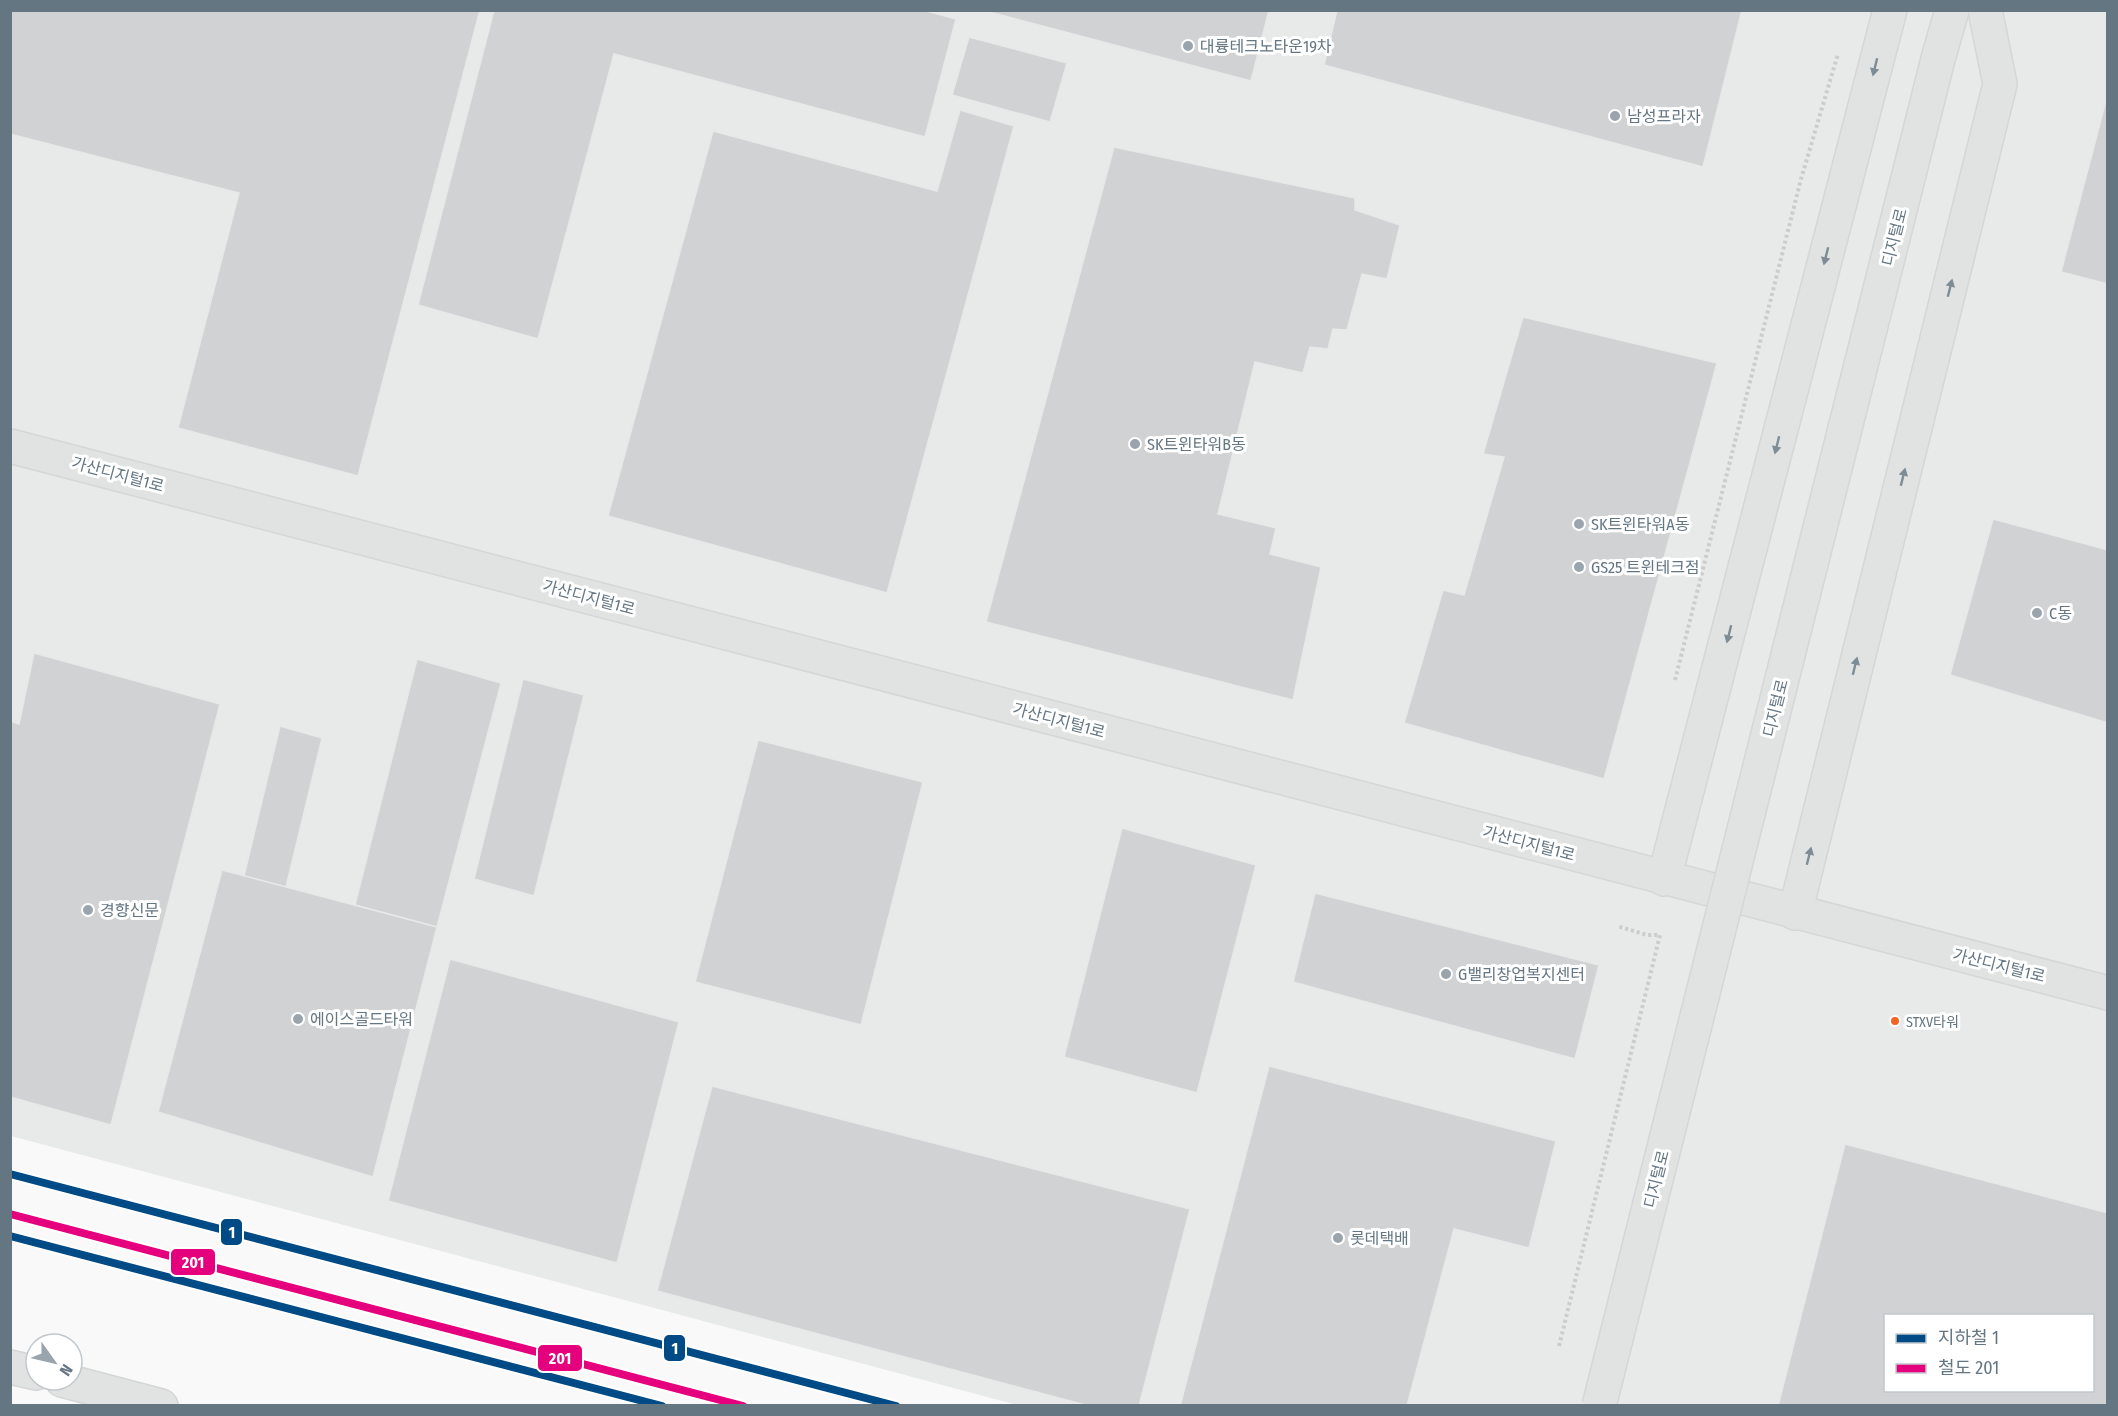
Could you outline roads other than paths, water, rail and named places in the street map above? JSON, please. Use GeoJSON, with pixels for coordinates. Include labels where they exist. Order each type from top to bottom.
{"type":"FeatureCollection","features":[{"type":"Feature","properties":{"kind":"main road"},"geometry":{"type":"LineString","coordinates":[[1664,879],[1890,10]]}},
{"type":"Feature","properties":{"kind":"main road","name":"디지털로"},"geometry":{"type":"LineString","coordinates":[[1599,1406],[1952,10]]}},
{"type":"Feature","properties":{"kind":"main road"},"geometry":{"type":"LineString","coordinates":[[1795,913],[2000,84],[1985,10]]}},
{"type":"Feature","properties":{"kind":"main road","name":"가산디지털1로"},"geometry":{"type":"LineString","coordinates":[[10,446],[2108,993]]}},
{"type":"Feature","properties":{"kind":"main road"},"geometry":{"type":"LineString","coordinates":[[84,1386],[161,1406]]}},
{"type":"Feature","properties":{"kind":"metro line","name":"1"},"geometry":{"type":"LineString","coordinates":[[10,1174],[896,1406]]}},
{"type":"Feature","properties":{"kind":"metro line","name":"1"},"geometry":{"type":"LineString","coordinates":[[10,1236],[662,1406]]}},
{"type":"Feature","properties":{"kind":"rail line","name":"201"},"geometry":{"type":"LineString","coordinates":[[10,1214],[743,1406]]}},
{"type":"Feature","properties":{"kind":"place","name":"대륭테크노타운19차"},"geometry":{"type":"Point","coordinates":[1188,46]}},
{"type":"Feature","properties":{"kind":"place","name":"남성프라자"},"geometry":{"type":"Point","coordinates":[1615,116]}},
{"type":"Feature","properties":{"kind":"place","name":"SK트윈타워B동"},"geometry":{"type":"Point","coordinates":[1135,444]}},
{"type":"Feature","properties":{"kind":"place","name":"SK트윈타워A동"},"geometry":{"type":"Point","coordinates":[1579,524]}},
{"type":"Feature","properties":{"kind":"place","name":"GS25 트윈테크점"},"geometry":{"type":"Point","coordinates":[1579,567]}},
{"type":"Feature","properties":{"kind":"place","name":"C동"},"geometry":{"type":"Point","coordinates":[2037,613]}},
{"type":"Feature","properties":{"kind":"place","name":"경향신문"},"geometry":{"type":"Point","coordinates":[88,910]}},
{"type":"Feature","properties":{"kind":"place","name":"G밸리창업복지센터"},"geometry":{"type":"Point","coordinates":[1446,974]}},
{"type":"Feature","properties":{"kind":"place","name":"에이스골드타워"},"geometry":{"type":"Point","coordinates":[298,1019]}},
{"type":"Feature","properties":{"kind":"place","name":"STXV타워"},"geometry":{"type":"Point","coordinates":[1895,1021]}},
{"type":"Feature","properties":{"kind":"place","name":"롯데택배"},"geometry":{"type":"Point","coordinates":[1338,1238]}}]}
